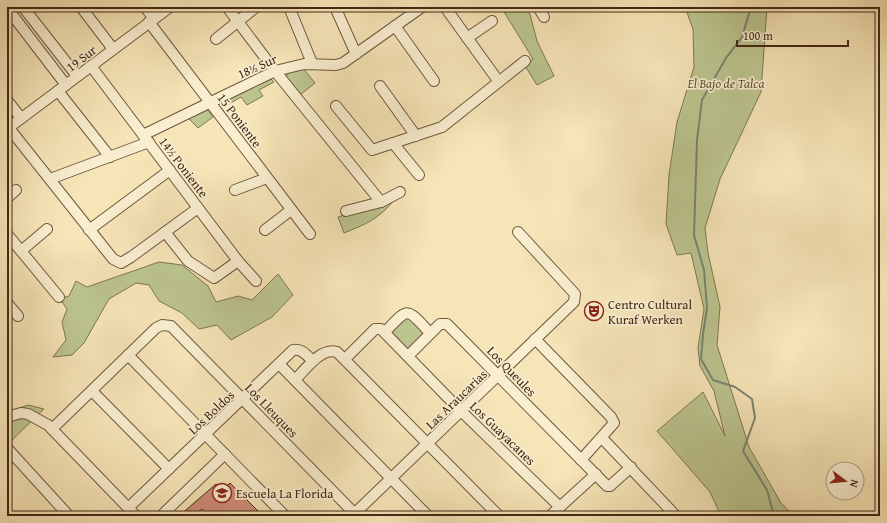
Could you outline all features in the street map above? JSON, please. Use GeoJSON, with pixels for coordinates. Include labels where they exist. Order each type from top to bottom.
{"type":"FeatureCollection","features":[{"type":"Feature","properties":{"kind":"street"},"geometry":{"type":"LineString","coordinates":[[23,7],[77,76]]}},
{"type":"Feature","properties":{"kind":"street"},"geometry":{"type":"LineString","coordinates":[[81,7],[113,49]]}},
{"type":"Feature","properties":{"kind":"street","name":"15 Poniente"},"geometry":{"type":"LineString","coordinates":[[145,7],[152,21],[210,103],[310,234]]}},
{"type":"Feature","properties":{"kind":"street","name":"19 Sur"},"geometry":{"type":"LineString","coordinates":[[8,128],[170,7]]}},
{"type":"Feature","properties":{"kind":"street"},"geometry":{"type":"LineString","coordinates":[[227,7],[275,71],[381,202]]}},
{"type":"Feature","properties":{"kind":"street"},"geometry":{"type":"LineString","coordinates":[[216,39],[256,7]]}},
{"type":"Feature","properties":{"kind":"street"},"geometry":{"type":"LineString","coordinates":[[289,7],[312,63]]}},
{"type":"Feature","properties":{"kind":"street"},"geometry":{"type":"LineString","coordinates":[[335,7],[356,54]]}},
{"type":"Feature","properties":{"kind":"street","name":"18½ Sur"},"geometry":{"type":"LineString","coordinates":[[50,179],[110,157],[146,138],[185,114],[275,71],[312,63],[336,65],[347,61],[422,7]]}},
{"type":"Feature","properties":{"kind":"street"},"geometry":{"type":"LineString","coordinates":[[445,7],[499,82]]}},
{"type":"Feature","properties":{"kind":"street"},"geometry":{"type":"LineString","coordinates":[[538,7],[544,17]]}},
{"type":"Feature","properties":{"kind":"street"},"geometry":{"type":"LineString","coordinates":[[9,9],[66,84]]}},
{"type":"Feature","properties":{"kind":"street"},"geometry":{"type":"LineString","coordinates":[[467,38],[492,20]]}},
{"type":"Feature","properties":{"kind":"street"},"geometry":{"type":"LineString","coordinates":[[396,26],[434,81]]}},
{"type":"Feature","properties":{"kind":"street"},"geometry":{"type":"LineString","coordinates":[[336,106],[372,150],[442,127],[525,60]]}},
{"type":"Feature","properties":{"kind":"street","name":"14½ Poniente"},"geometry":{"type":"LineString","coordinates":[[91,66],[238,261],[256,281]]}},
{"type":"Feature","properties":{"kind":"street"},"geometry":{"type":"LineString","coordinates":[[380,86],[416,136]]}},
{"type":"Feature","properties":{"kind":"street"},"geometry":{"type":"LineString","coordinates":[[58,91],[110,157]]}},
{"type":"Feature","properties":{"kind":"street"},"geometry":{"type":"LineString","coordinates":[[7,100],[21,118]]}},
{"type":"Feature","properties":{"kind":"street"},"geometry":{"type":"LineString","coordinates":[[8,128],[113,259],[121,263],[198,208]]}},
{"type":"Feature","properties":{"kind":"street"},"geometry":{"type":"LineString","coordinates":[[394,143],[419,175]]}},
{"type":"Feature","properties":{"kind":"street"},"geometry":{"type":"LineString","coordinates":[[90,230],[170,170]]}},
{"type":"Feature","properties":{"kind":"street"},"geometry":{"type":"LineString","coordinates":[[235,190],[267,178]]}},
{"type":"Feature","properties":{"kind":"street"},"geometry":{"type":"LineString","coordinates":[[7,198],[16,190]]}},
{"type":"Feature","properties":{"kind":"street"},"geometry":{"type":"LineString","coordinates":[[346,211],[381,202],[400,192]]}},
{"type":"Feature","properties":{"kind":"street"},"geometry":{"type":"LineString","coordinates":[[265,230],[291,210]]}},
{"type":"Feature","properties":{"kind":"street"},"geometry":{"type":"LineString","coordinates":[[21,251],[47,230]]}},
{"type":"Feature","properties":{"kind":"street"},"geometry":{"type":"LineString","coordinates":[[165,232],[188,261],[214,278],[238,261]]}},
{"type":"Feature","properties":{"kind":"street","name":"Las Araucarias"},"geometry":{"type":"LineString","coordinates":[[355,515],[535,339],[573,304],[575,294],[518,232]]}},
{"type":"Feature","properties":{"kind":"street"},"geometry":{"type":"LineString","coordinates":[[7,234],[59,298]]}},
{"type":"Feature","properties":{"kind":"street"},"geometry":{"type":"LineString","coordinates":[[7,303],[18,316]]}},
{"type":"Feature","properties":{"kind":"street"},"geometry":{"type":"LineString","coordinates":[[345,359],[375,329],[381,330],[403,314],[409,312],[413,314],[430,333]]}},
{"type":"Feature","properties":{"kind":"street","name":"Los Queules"},"geometry":{"type":"LineString","coordinates":[[408,356],[442,323],[451,326],[498,376],[607,486],[610,486],[631,467]]}},
{"type":"Feature","properties":{"kind":"street","name":"Los Lleuques"},"geometry":{"type":"LineString","coordinates":[[128,355],[156,328],[165,325],[176,330],[355,515]]}},
{"type":"Feature","properties":{"kind":"street","name":"Los Guayacanes"},"geometry":{"type":"LineString","coordinates":[[381,330],[461,411],[560,507]]}},
{"type":"Feature","properties":{"kind":"street"},"geometry":{"type":"LineString","coordinates":[[535,339],[611,417],[614,423],[581,460]]}},
{"type":"Feature","properties":{"kind":"street","name":"Los Boldos"},"geometry":{"type":"LineString","coordinates":[[128,508],[206,435],[293,350],[297,349],[303,351],[313,362]]}},
{"type":"Feature","properties":{"kind":"street"},"geometry":{"type":"LineString","coordinates":[[295,380],[324,352],[332,350],[345,359],[500,516]]}},
{"type":"Feature","properties":{"kind":"street"},"geometry":{"type":"LineString","coordinates":[[52,430],[128,355],[285,516]]}},
{"type":"Feature","properties":{"kind":"street"},"geometry":{"type":"LineString","coordinates":[[279,364],[428,516]]}},
{"type":"Feature","properties":{"kind":"street"},"geometry":{"type":"LineString","coordinates":[[92,391],[169,469]]}},
{"type":"Feature","properties":{"kind":"street"},"geometry":{"type":"LineString","coordinates":[[7,417],[14,414],[28,414],[41,420],[136,516]]}},
{"type":"Feature","properties":{"kind":"street"},"geometry":{"type":"LineString","coordinates":[[602,438],[676,516]]}},
{"type":"Feature","properties":{"kind":"street"},"geometry":{"type":"LineString","coordinates":[[7,448],[69,516]]}},
{"type":"Feature","properties":{"kind":"street"},"geometry":{"type":"LineString","coordinates":[[161,516],[225,454]]}},
{"type":"Feature","properties":{"kind":"street"},"geometry":{"type":"LineString","coordinates":[[550,516],[596,474]]}},
{"type":"Feature","properties":{"kind":"green space"},"geometry":{"type":"Polygon","coordinates":[[[501,7],[526,7],[530,14],[537,41],[554,76],[537,85],[525,66],[533,59],[501,7]]]}},
{"type":"Feature","properties":{"kind":"green space","name":"El Bajo de Talca"},"geometry":{"type":"Polygon","coordinates":[[[685,7],[767,7],[761,92],[720,179],[705,228],[708,253],[720,307],[717,345],[749,447],[781,503],[794,516],[721,516],[710,492],[657,431],[703,392],[725,436],[714,391],[700,366],[698,348],[704,309],[691,253],[677,255],[666,224],[669,175],[677,122],[694,67],[693,29],[685,7]]]}},
{"type":"Feature","properties":{"kind":"green space"},"geometry":{"type":"Polygon","coordinates":[[[303,68],[315,83],[300,95],[285,79],[289,72],[303,68]]]}},
{"type":"Feature","properties":{"kind":"green space"},"geometry":{"type":"Polygon","coordinates":[[[271,79],[274,82],[259,90],[263,96],[247,105],[241,97],[229,104],[226,100],[271,79]]]}},
{"type":"Feature","properties":{"kind":"green space"},"geometry":{"type":"Polygon","coordinates":[[[206,108],[213,117],[198,128],[187,117],[206,108]]]}},
{"type":"Feature","properties":{"kind":"green space"},"geometry":{"type":"Polygon","coordinates":[[[394,200],[383,212],[372,220],[344,233],[338,217],[394,200]]]}},
{"type":"Feature","properties":{"kind":"green space"},"geometry":{"type":"Polygon","coordinates":[[[159,262],[182,265],[208,286],[216,302],[238,296],[252,300],[278,274],[293,295],[272,317],[231,340],[217,325],[199,329],[182,313],[159,301],[149,285],[136,283],[109,299],[84,343],[72,355],[53,357],[66,340],[62,322],[67,309],[60,299],[69,296],[76,281],[87,287],[159,262]]]}},
{"type":"Feature","properties":{"kind":"green space"},"geometry":{"type":"Polygon","coordinates":[[[403,314],[430,333],[408,356],[385,332],[403,314]]]}},
{"type":"Feature","properties":{"kind":"green space"},"geometry":{"type":"Polygon","coordinates":[[[28,405],[44,409],[10,442],[7,440],[7,415],[13,410],[28,405]]]}},
{"type":"Feature","properties":{"kind":"building","name":"Escuela La Florida"},"geometry":{"type":"Polygon","coordinates":[[[230,483],[263,516],[248,516],[245,513],[242,516],[209,516],[202,509],[193,516],[179,516],[216,484],[222,491],[230,483]]]}},
{"type":"Feature","properties":{"kind":"waterway"},"geometry":{"type":"LineString","coordinates":[[751,7],[742,37],[726,58],[702,100],[697,140],[694,235],[704,270],[707,308],[701,359],[713,380],[735,387],[752,399],[755,418],[743,451],[767,490],[774,516]]}},
{"type":"Feature","properties":{"kind":"place","name":"Centro Cultural Kuraf Werken"},"geometry":{"type":"Point","coordinates":[594,311]}},
{"type":"Feature","properties":{"kind":"place","name":"Escuela La Florida"},"geometry":{"type":"Point","coordinates":[222,493]}}]}
